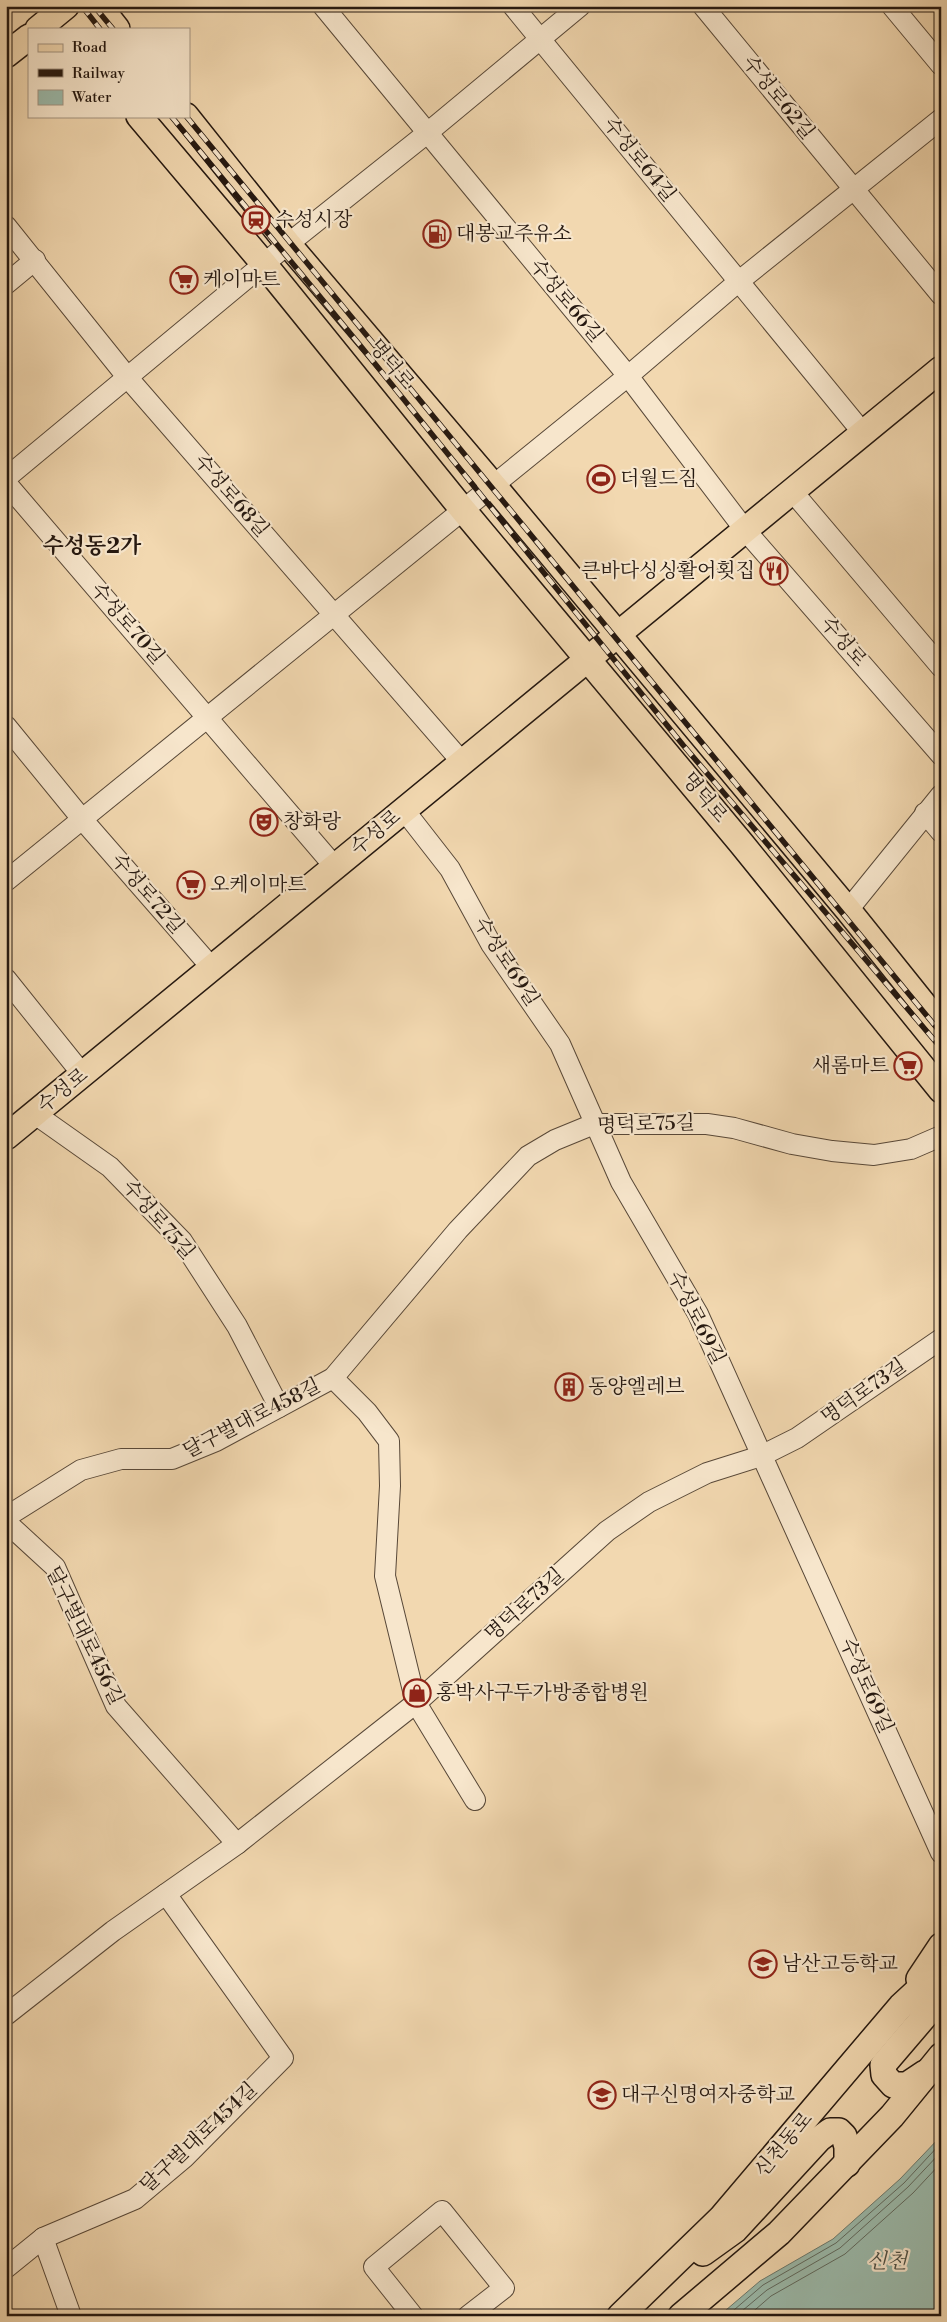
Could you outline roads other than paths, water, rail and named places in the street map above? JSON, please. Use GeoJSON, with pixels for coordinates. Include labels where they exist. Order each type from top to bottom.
{"type":"FeatureCollection","features":[{"type":"Feature","properties":{"kind":"main road"},"geometry":{"type":"LineString","coordinates":[[99,6],[116,28]]}},
{"type":"Feature","properties":{"kind":"main road"},"geometry":{"type":"LineString","coordinates":[[6,55],[28,37]]}},
{"type":"Feature","properties":{"kind":"main road","name":"명덕로"},"geometry":{"type":"LineString","coordinates":[[141,118],[264,264],[463,510],[589,658],[941,1090]]}},
{"type":"Feature","properties":{"kind":"main road","name":"명덕로"},"geometry":{"type":"LineString","coordinates":[[188,118],[288,244],[493,485],[848,910],[941,1026]]}},
{"type":"Feature","properties":{"kind":"main road","name":"수성로"},"geometry":{"type":"LineString","coordinates":[[6,1138],[941,369]]}},
{"type":"Feature","properties":{"kind":"main road"},"geometry":{"type":"LineString","coordinates":[[901,2006],[941,1946]]}},
{"type":"Feature","properties":{"kind":"main road","name":"신천동로"},"geometry":{"type":"LineString","coordinates":[[620,2316],[644,2295],[721,2218],[901,2006],[941,1969]]}},
{"type":"Feature","properties":{"kind":"main road"},"geometry":{"type":"LineString","coordinates":[[935,2064],[907,2085],[893,2085],[884,2075],[883,2065],[941,1997]]}},
{"type":"Feature","properties":{"kind":"main road"},"geometry":{"type":"LineString","coordinates":[[682,2316],[779,2233],[892,2116],[935,2064]]}},
{"type":"Feature","properties":{"kind":"main road"},"geometry":{"type":"LineString","coordinates":[[644,2295],[736,2230],[819,2139],[830,2132],[839,2130],[844,2136],[847,2164]]}},
{"type":"Feature","properties":{"kind":"street","name":"수성로66길"},"geometry":{"type":"LineString","coordinates":[[323,6],[426,134],[628,376],[745,530]]}},
{"type":"Feature","properties":{"kind":"street","name":"수성로64길"},"geometry":{"type":"LineString","coordinates":[[512,6],[863,433]]}},
{"type":"Feature","properties":{"kind":"street"},"geometry":{"type":"LineString","coordinates":[[6,478],[288,244],[426,134],[580,6]]}},
{"type":"Feature","properties":{"kind":"street","name":"수성로62길"},"geometry":{"type":"LineString","coordinates":[[703,6],[941,295]]}},
{"type":"Feature","properties":{"kind":"street"},"geometry":{"type":"LineString","coordinates":[[892,6],[941,65]]}},
{"type":"Feature","properties":{"kind":"street"},"geometry":{"type":"LineString","coordinates":[[6,881],[208,719],[334,614],[628,376],[738,282],[941,119]]}},
{"type":"Feature","properties":{"kind":"street","name":"수성로68길"},"geometry":{"type":"LineString","coordinates":[[6,226],[128,378],[462,762]]}},
{"type":"Feature","properties":{"kind":"street"},"geometry":{"type":"LineString","coordinates":[[6,284],[35,260]]}},
{"type":"Feature","properties":{"kind":"street","name":"수성로70길"},"geometry":{"type":"LineString","coordinates":[[6,483],[335,867]]}},
{"type":"Feature","properties":{"kind":"street"},"geometry":{"type":"LineString","coordinates":[[792,491],[941,667]]}},
{"type":"Feature","properties":{"kind":"street","name":"수성로"},"geometry":{"type":"LineString","coordinates":[[745,530],[941,754]]}},
{"type":"Feature","properties":{"kind":"street","name":"수성로72길"},"geometry":{"type":"LineString","coordinates":[[6,726],[82,819],[212,968]]}},
{"type":"Feature","properties":{"kind":"street"},"geometry":{"type":"LineString","coordinates":[[848,910],[941,795]]}},
{"type":"Feature","properties":{"kind":"street","name":"수성로69길"},"geometry":{"type":"LineString","coordinates":[[404,810],[450,869],[491,944],[560,1044],[621,1182],[698,1314],[941,1853]]}},
{"type":"Feature","properties":{"kind":"street"},"geometry":{"type":"LineString","coordinates":[[924,814],[941,832]]}},
{"type":"Feature","properties":{"kind":"street"},"geometry":{"type":"LineString","coordinates":[[6,979],[83,1075]]}},
{"type":"Feature","properties":{"kind":"street","name":"수성로75길"},"geometry":{"type":"LineString","coordinates":[[35,1114],[110,1167],[182,1241],[237,1326],[279,1407]]}},
{"type":"Feature","properties":{"kind":"street","name":"명덕로75길"},"geometry":{"type":"LineString","coordinates":[[333,1378],[452,1237],[528,1156],[555,1140],[594,1124],[707,1124],[734,1128],[792,1144],[832,1151],[874,1155],[911,1148],[941,1136]]}},
{"type":"Feature","properties":{"kind":"street","name":"명덕로73길"},"geometry":{"type":"LineString","coordinates":[[416,1704],[607,1531],[649,1502],[707,1473],[761,1456],[798,1438],[941,1339]]}},
{"type":"Feature","properties":{"kind":"street"},"geometry":{"type":"LineString","coordinates":[[333,1378],[367,1412],[389,1441],[390,1486],[385,1576],[416,1704],[475,1800]]}},
{"type":"Feature","properties":{"kind":"street","name":"달구벌대로458길"},"geometry":{"type":"LineString","coordinates":[[6,1517],[82,1470],[121,1459],[172,1459],[216,1441],[333,1378]]}},
{"type":"Feature","properties":{"kind":"street","name":"달구벌대로456길"},"geometry":{"type":"LineString","coordinates":[[6,1522],[55,1566],[116,1706],[237,1844]]}},
{"type":"Feature","properties":{"kind":"street"},"geometry":{"type":"LineString","coordinates":[[6,2015],[114,1931],[237,1844],[416,1704]]}},
{"type":"Feature","properties":{"kind":"street","name":"달구벌대로454길"},"geometry":{"type":"LineString","coordinates":[[6,2268],[43,2238],[134,2199],[185,2157],[283,2058],[166,1894]]}},
{"type":"Feature","properties":{"kind":"street"},"geometry":{"type":"LineString","coordinates":[[413,2316],[374,2267],[442,2211],[504,2288],[468,2316]]}},
{"type":"Feature","properties":{"kind":"street"},"geometry":{"type":"LineString","coordinates":[[43,2238],[71,2316]]}},
{"type":"Feature","properties":{"kind":"water","name":"신천"},"geometry":{"type":"Polygon","coordinates":[[[941,2136],[941,2316],[719,2316],[760,2281],[833,2239],[900,2179],[941,2136]]]}},
{"type":"Feature","properties":{"kind":"railway"},"geometry":{"type":"LineString","coordinates":[[82,6],[99,28]]}},
{"type":"Feature","properties":{"kind":"railway"},"geometry":{"type":"LineString","coordinates":[[94,6],[112,28]]}},
{"type":"Feature","properties":{"kind":"railway"},"geometry":{"type":"LineString","coordinates":[[173,118],[359,344],[683,745],[941,1048]]}},
{"type":"Feature","properties":{"kind":"railway"},"geometry":{"type":"LineString","coordinates":[[188,118],[941,1033]]}},
{"type":"Feature","properties":{"kind":"place","name":"수성시장"},"geometry":{"type":"Point","coordinates":[256,220]}},
{"type":"Feature","properties":{"kind":"place","name":"대봉교주유소"},"geometry":{"type":"Point","coordinates":[437,234]}},
{"type":"Feature","properties":{"kind":"place","name":"케이마트"},"geometry":{"type":"Point","coordinates":[184,280]}},
{"type":"Feature","properties":{"kind":"place","name":"더월드짐"},"geometry":{"type":"Point","coordinates":[601,479]}},
{"type":"Feature","properties":{"kind":"place","name":"큰바다싱싱활어횟집"},"geometry":{"type":"Point","coordinates":[774,571]}},
{"type":"Feature","properties":{"kind":"place","name":"창화랑"},"geometry":{"type":"Point","coordinates":[264,822]}},
{"type":"Feature","properties":{"kind":"place","name":"오케이마트"},"geometry":{"type":"Point","coordinates":[191,885]}},
{"type":"Feature","properties":{"kind":"place","name":"새롬마트"},"geometry":{"type":"Point","coordinates":[908,1066]}},
{"type":"Feature","properties":{"kind":"place","name":"동양엘레브"},"geometry":{"type":"Point","coordinates":[569,1387]}},
{"type":"Feature","properties":{"kind":"place","name":"홍박사구두가방종합병원"},"geometry":{"type":"Point","coordinates":[417,1693]}},
{"type":"Feature","properties":{"kind":"place","name":"남산고등학교"},"geometry":{"type":"Point","coordinates":[763,1964]}},
{"type":"Feature","properties":{"kind":"place","name":"대구신명여자중학교"},"geometry":{"type":"Point","coordinates":[602,2095]}},
{"type":"Feature","properties":{"kind":"district","name":"수성동2가"},"geometry":{"type":"Point","coordinates":[92,546]}}]}
